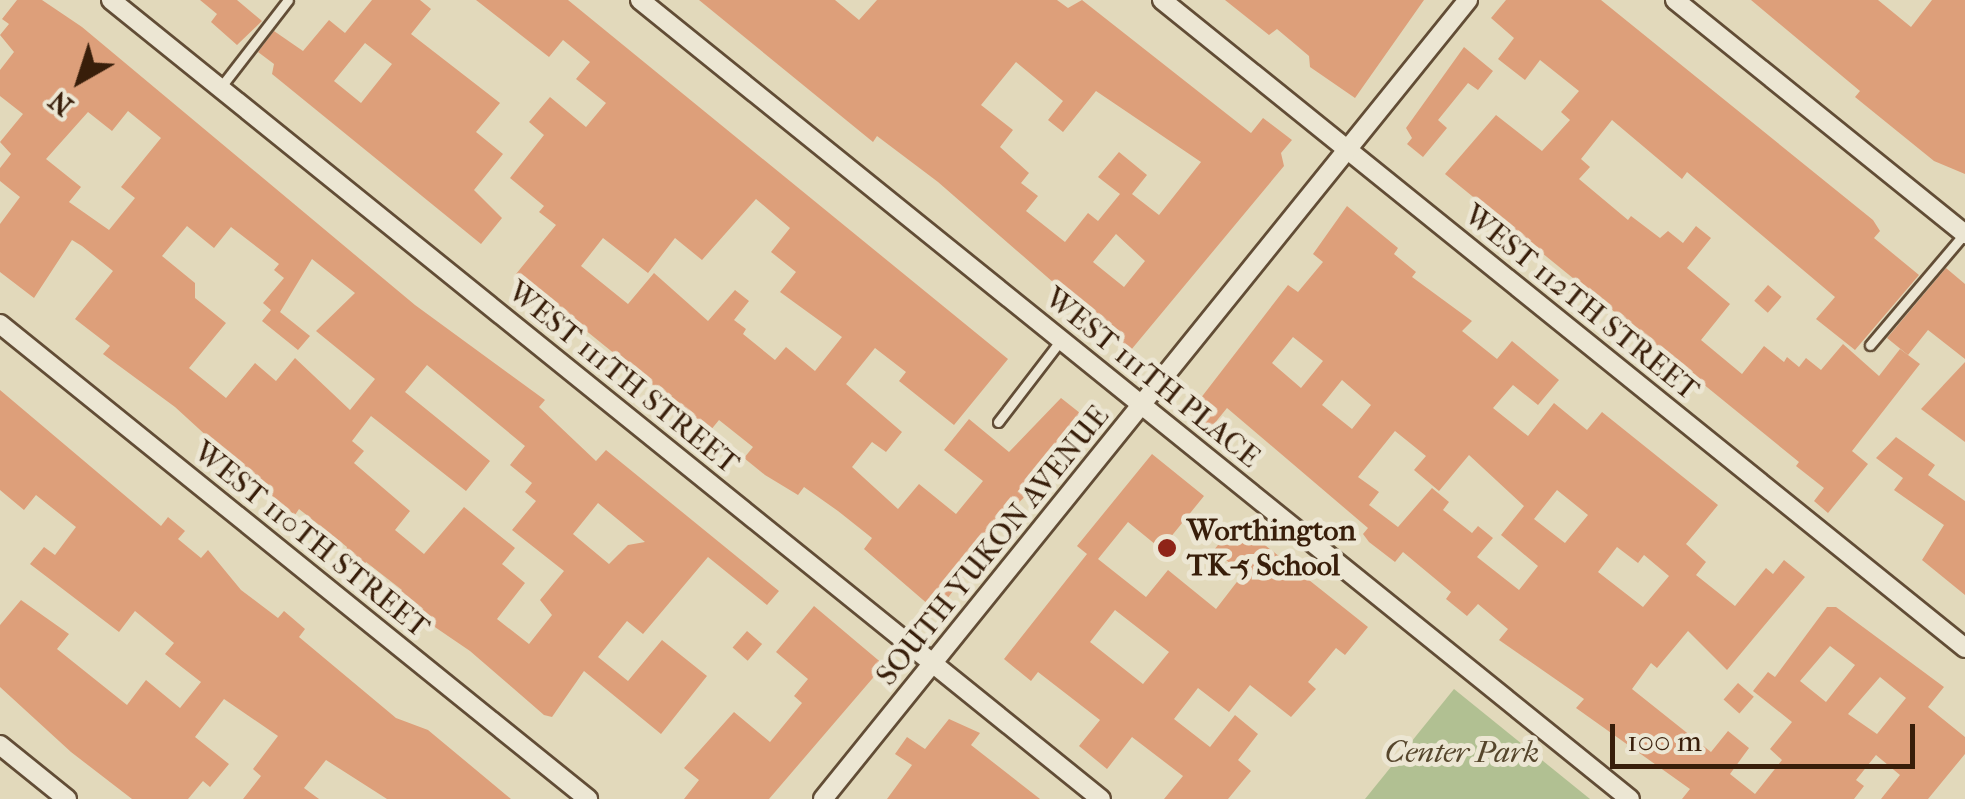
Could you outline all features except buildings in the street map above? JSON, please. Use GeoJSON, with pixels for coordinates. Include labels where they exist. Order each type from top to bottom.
{"type":"FeatureCollection","features":[{"type":"Feature","properties":{"kind":"street","name":"WEST 111TH STREET"},"geometry":{"type":"LineString","coordinates":[[111,0],[1101,799]]}},
{"type":"Feature","properties":{"kind":"street","name":"WEST 111TH PLACE"},"geometry":{"type":"LineString","coordinates":[[640,0],[1630,799]]}},
{"type":"Feature","properties":{"kind":"street","name":"WEST 112TH STREET"},"geometry":{"type":"LineString","coordinates":[[1162,0],[1965,648]]}},
{"type":"Feature","properties":{"kind":"street","name":"SOUTH YUKON AVENUE"},"geometry":{"type":"LineString","coordinates":[[823,799],[1468,0]]}},
{"type":"Feature","properties":{"kind":"street"},"geometry":{"type":"LineString","coordinates":[[1675,0],[1964,234]]}},
{"type":"Feature","properties":{"kind":"street","name":"WEST 110TH STREET"},"geometry":{"type":"LineString","coordinates":[[0,324],[588,799]]}},
{"type":"Feature","properties":{"kind":"street"},"geometry":{"type":"LineString","coordinates":[[0,745],[67,799]]}},
{"type":"Feature","properties":{"kind":"lane"},"geometry":{"type":"LineString","coordinates":[[220,88],[288,0]]}},
{"type":"Feature","properties":{"kind":"lane"},"geometry":{"type":"LineString","coordinates":[[1870,345],[1964,234]]}},
{"type":"Feature","properties":{"kind":"lane"},"geometry":{"type":"LineString","coordinates":[[998,422],[1061,340]]}},
{"type":"Feature","properties":{"kind":"green space","name":"Center Park"},"geometry":{"type":"Polygon","coordinates":[[[1454,689],[1590,799],[1365,799],[1454,689]]]}},
{"type":"Feature","properties":{"kind":"place","name":"Worthington TK-5 School"},"geometry":{"type":"Point","coordinates":[1167,548]}}]}
